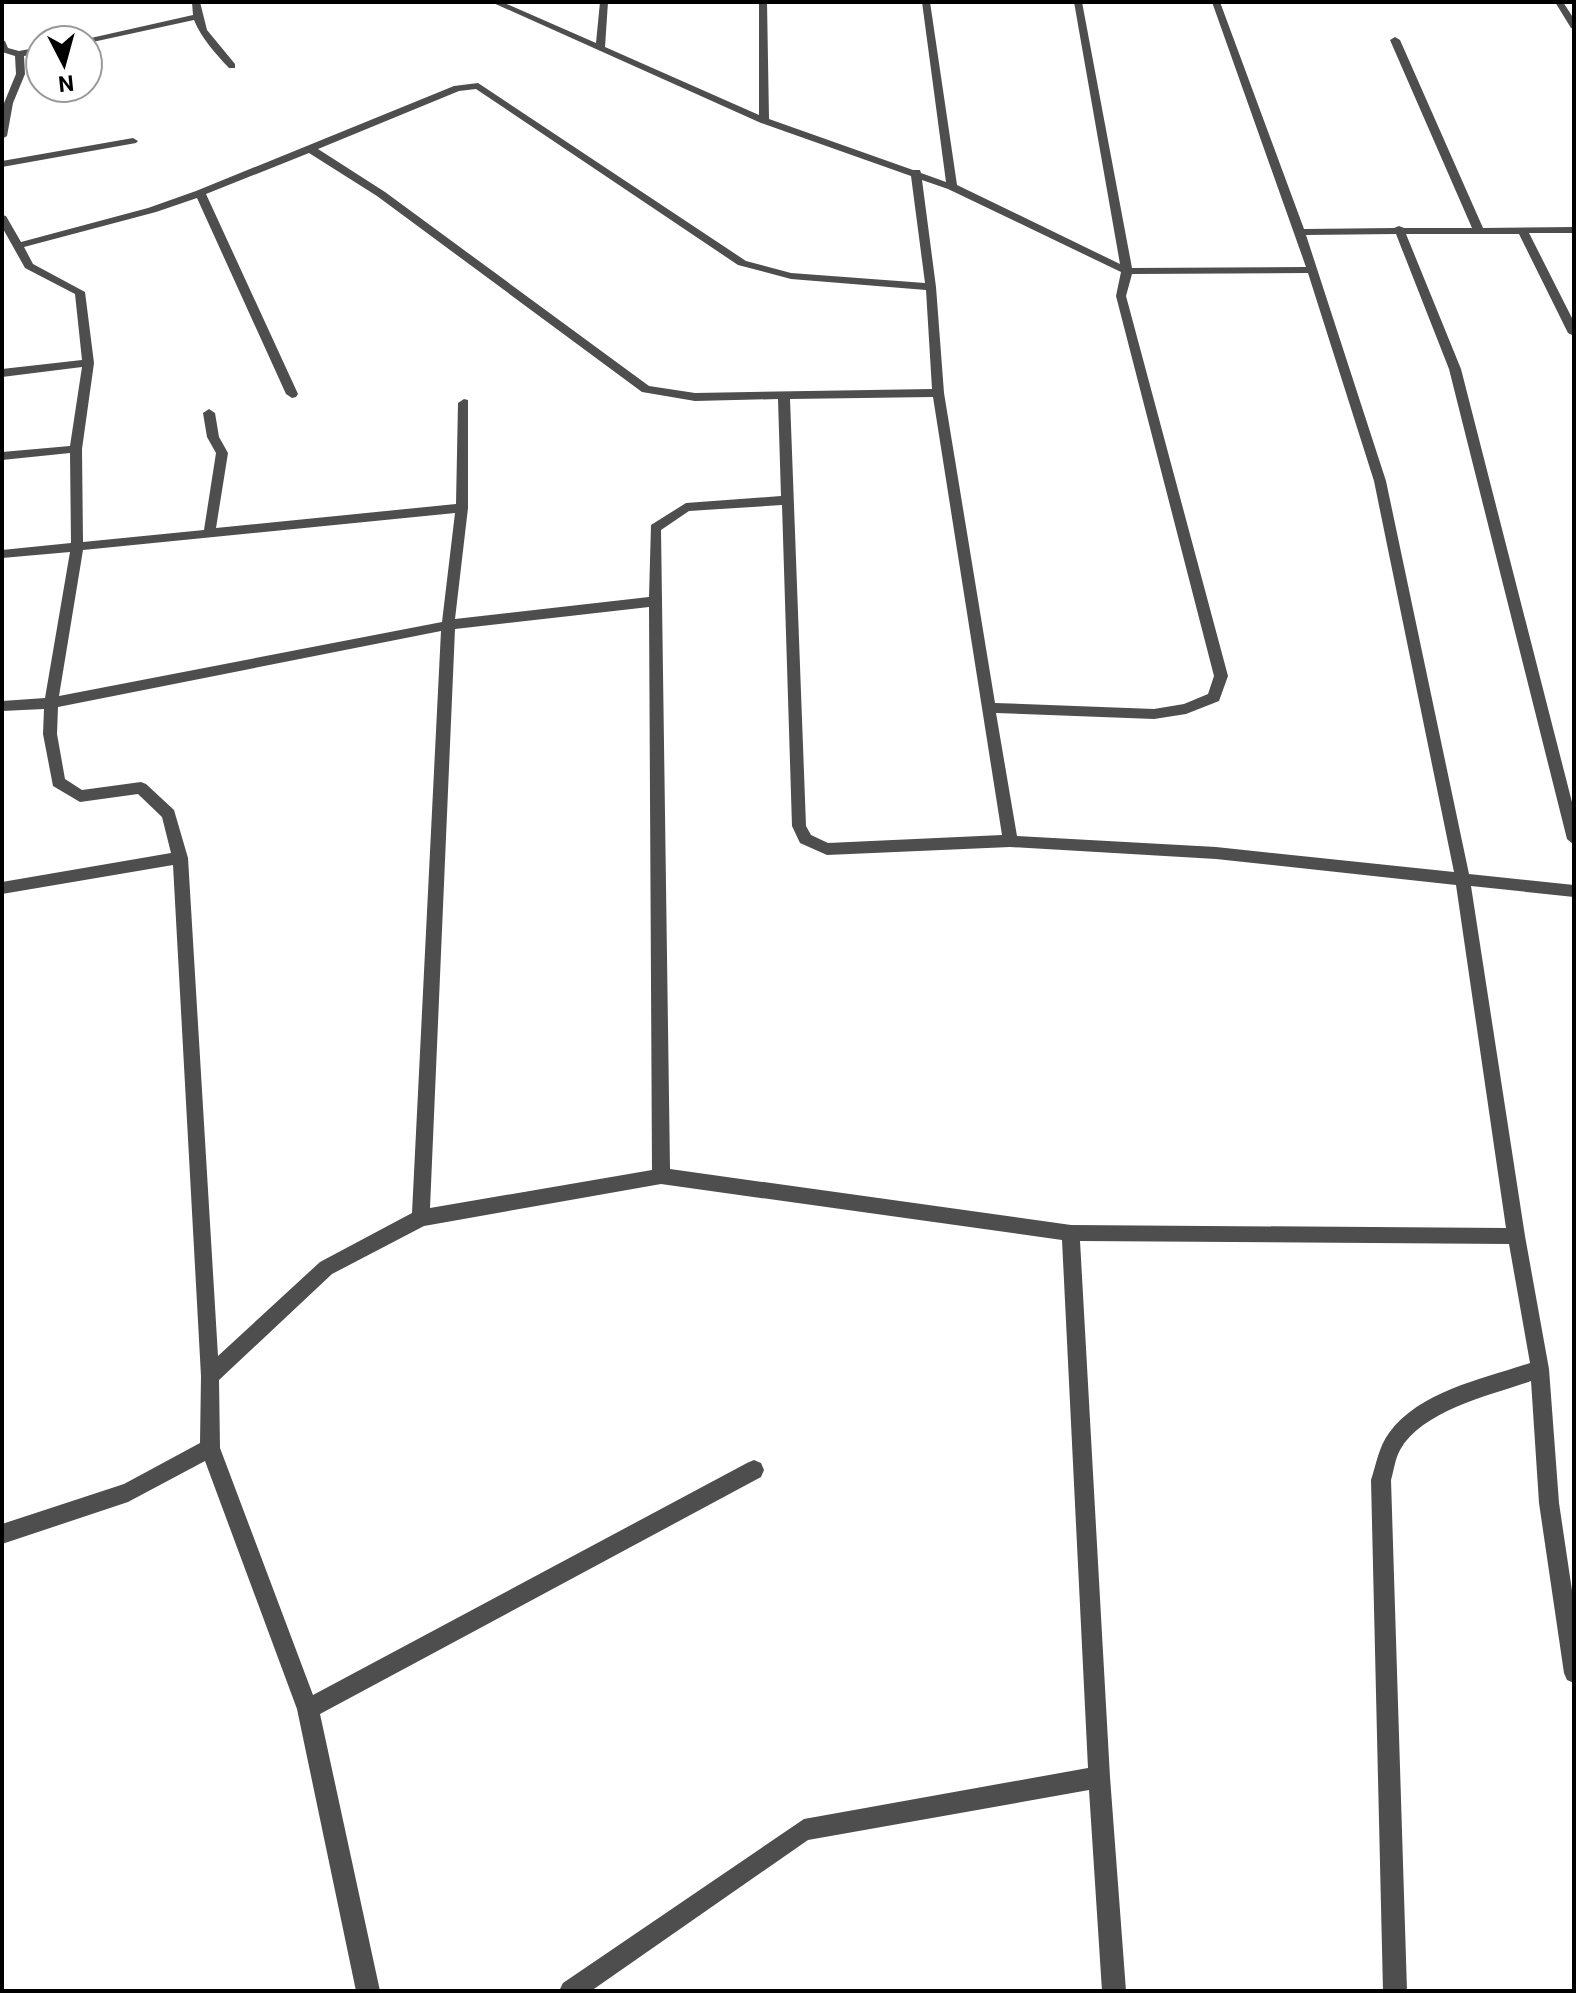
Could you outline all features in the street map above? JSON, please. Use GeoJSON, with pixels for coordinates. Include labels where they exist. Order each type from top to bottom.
{"type":"FeatureCollection","features":[{"type":"Feature","properties":{"kind":"street"},"geometry":{"type":"LineString","coordinates":[[196,2],[197,17],[206,37],[232,66]]}},
{"type":"Feature","properties":{"kind":"street"},"geometry":{"type":"LineString","coordinates":[[495,2],[764,121],[952,187],[1127,271],[1312,270]]}},
{"type":"Feature","properties":{"kind":"street"},"geometry":{"type":"LineString","coordinates":[[600,47],[604,2]]}},
{"type":"Feature","properties":{"kind":"street"},"geometry":{"type":"LineString","coordinates":[[763,2],[764,121]]}},
{"type":"Feature","properties":{"kind":"street"},"geometry":{"type":"LineString","coordinates":[[926,2],[952,187]]}},
{"type":"Feature","properties":{"kind":"street"},"geometry":{"type":"LineString","coordinates":[[987,708],[1154,714],[1186,709],[1214,697],[1221,676],[1121,296],[1127,271],[1078,2]]}},
{"type":"Feature","properties":{"kind":"street"},"geometry":{"type":"LineString","coordinates":[[1216,2],[1300,232],[1380,481],[1463,881],[1516,1236],[1540,1369],[1549,1503],[1574,1673]]}},
{"type":"Feature","properties":{"kind":"street"},"geometry":{"type":"LineString","coordinates":[[1559,2],[1574,26]]}},
{"type":"Feature","properties":{"kind":"street"},"geometry":{"type":"LineString","coordinates":[[104,36],[197,17]]}},
{"type":"Feature","properties":{"kind":"street"},"geometry":{"type":"LineString","coordinates":[[1395,40],[1478,229]]}},
{"type":"Feature","properties":{"kind":"street"},"geometry":{"type":"LineString","coordinates":[[2,43],[4,50],[24,53]]}},
{"type":"Feature","properties":{"kind":"street"},"geometry":{"type":"LineString","coordinates":[[2,136],[8,104],[20,83],[23,66],[19,54]]}},
{"type":"Feature","properties":{"kind":"street"},"geometry":{"type":"LineString","coordinates":[[16,246],[152,210],[457,88],[478,86],[742,263],[791,276],[931,287]]}},
{"type":"Feature","properties":{"kind":"street"},"geometry":{"type":"LineString","coordinates":[[2,164],[133,141]]}},
{"type":"Feature","properties":{"kind":"street"},"geometry":{"type":"LineString","coordinates":[[310,149],[381,194],[646,389],[695,397],[938,393]]}},
{"type":"Feature","properties":{"kind":"street"},"geometry":{"type":"LineString","coordinates":[[916,172],[931,287],[938,393],[1010,841]]}},
{"type":"Feature","properties":{"kind":"street"},"geometry":{"type":"LineString","coordinates":[[200,193],[292,394]]}},
{"type":"Feature","properties":{"kind":"street"},"geometry":{"type":"LineString","coordinates":[[2,218],[29,266],[80,292],[88,363],[76,449],[77,549],[51,703],[50,734],[58,782],[80,796],[141,788],[169,814],[180,858],[210,1376],[210,1448],[308,1709],[368,1991]]}},
{"type":"Feature","properties":{"kind":"street"},"geometry":{"type":"LineString","coordinates":[[1399,229],[1455,369],[1574,839]]}},
{"type":"Feature","properties":{"kind":"street"},"geometry":{"type":"LineString","coordinates":[[1522,230],[1574,333]]}},
{"type":"Feature","properties":{"kind":"street"},"geometry":{"type":"LineString","coordinates":[[1300,232],[1574,230]]}},
{"type":"Feature","properties":{"kind":"street"},"geometry":{"type":"LineString","coordinates":[[2,373],[88,363]]}},
{"type":"Feature","properties":{"kind":"street"},"geometry":{"type":"LineString","coordinates":[[784,397],[799,826],[805,839],[827,849],[1010,841],[1216,853],[1574,891]]}},
{"type":"Feature","properties":{"kind":"street"},"geometry":{"type":"LineString","coordinates":[[421,1218],[448,625],[462,508],[464,403]]}},
{"type":"Feature","properties":{"kind":"street"},"geometry":{"type":"LineString","coordinates":[[209,413],[213,437],[222,453],[209,535]]}},
{"type":"Feature","properties":{"kind":"street"},"geometry":{"type":"LineString","coordinates":[[2,456],[76,449]]}},
{"type":"Feature","properties":{"kind":"street"},"geometry":{"type":"LineString","coordinates":[[661,1176],[655,528],[686,507],[788,500]]}},
{"type":"Feature","properties":{"kind":"street"},"geometry":{"type":"LineString","coordinates":[[2,554],[77,549],[462,508]]}},
{"type":"Feature","properties":{"kind":"street"},"geometry":{"type":"LineString","coordinates":[[2,706],[51,703],[448,625],[657,601]]}},
{"type":"Feature","properties":{"kind":"street"},"geometry":{"type":"LineString","coordinates":[[2,888],[180,858]]}},
{"type":"Feature","properties":{"kind":"street"},"geometry":{"type":"LineString","coordinates":[[210,1376],[326,1268],[421,1218],[661,1176],[1071,1233],[1516,1236]]}},
{"type":"Feature","properties":{"kind":"street"},"geometry":{"type":"LineString","coordinates":[[1071,1233],[1099,1777],[1114,1991]]}},
{"type":"Feature","properties":{"kind":"street"},"geometry":{"type":"LineString","coordinates":[[1395,1991],[1381,1480],[1394,1441],[1413,1424],[1439,1407],[1540,1369]]}},
{"type":"Feature","properties":{"kind":"street"},"geometry":{"type":"LineString","coordinates":[[2,1534],[128,1492],[210,1448]]}},
{"type":"Feature","properties":{"kind":"street"},"geometry":{"type":"LineString","coordinates":[[308,1709],[754,1470]]}},
{"type":"Feature","properties":{"kind":"street"},"geometry":{"type":"LineString","coordinates":[[571,1991],[804,1830],[1099,1777]]}}]}
